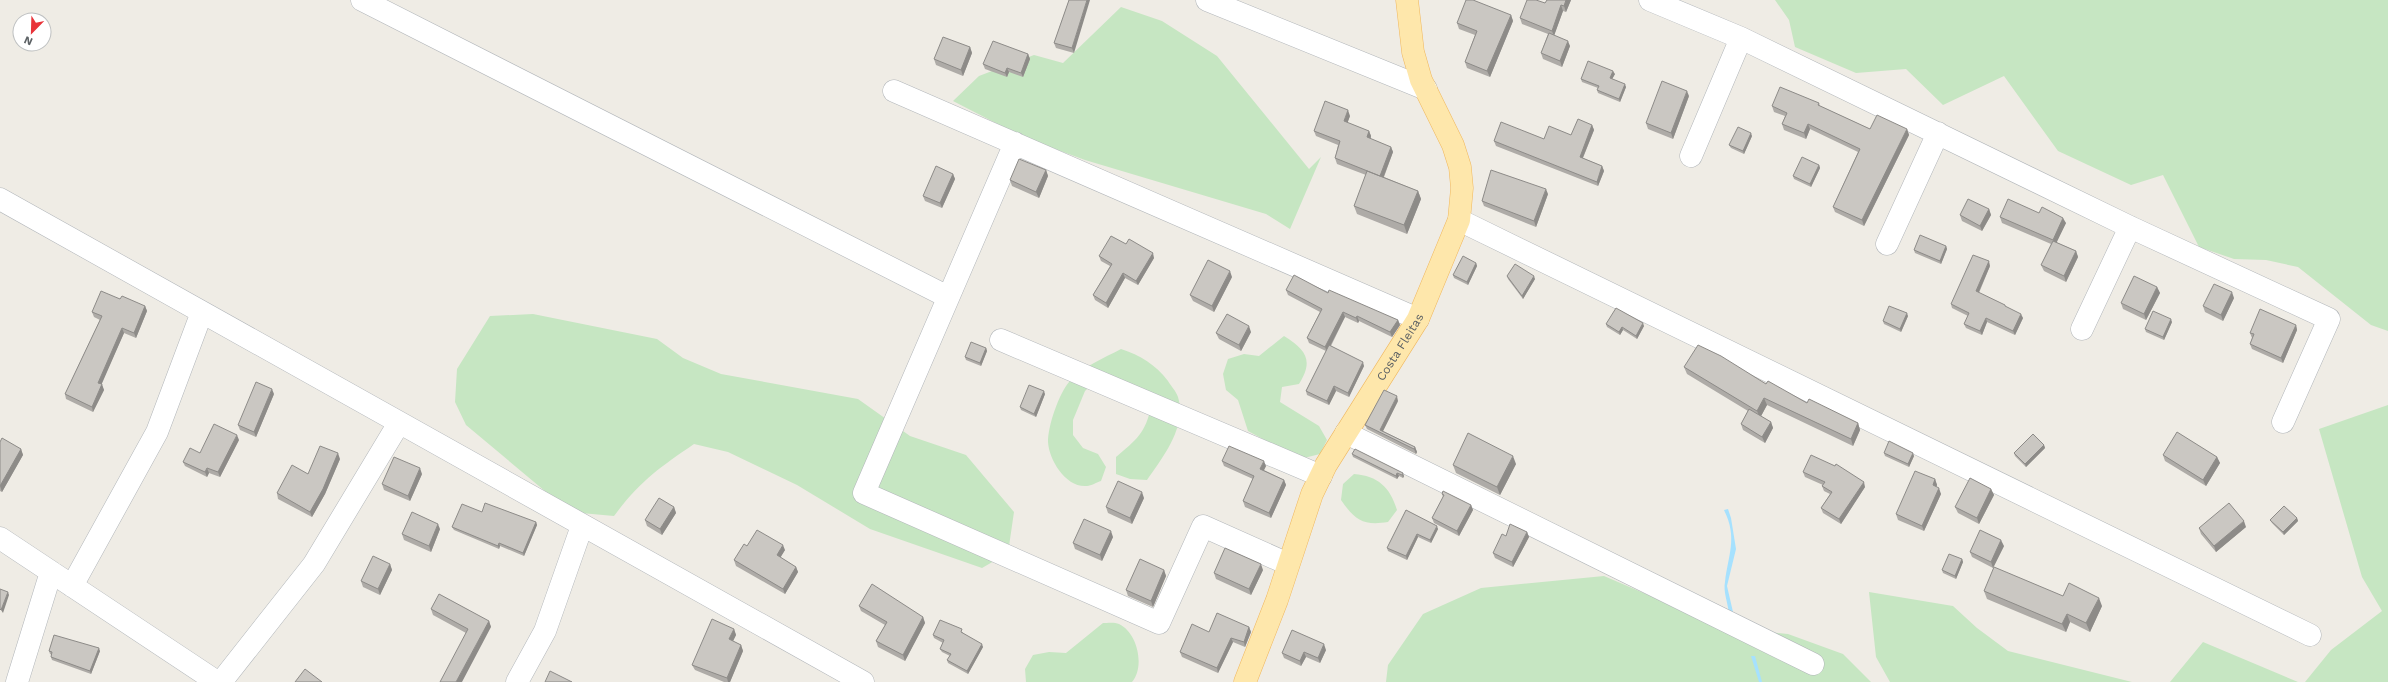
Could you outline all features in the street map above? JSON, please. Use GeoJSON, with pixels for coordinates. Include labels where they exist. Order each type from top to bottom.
{"type":"FeatureCollection","features":[{"type":"Feature","properties":{"kind":"main road","name":"Costa Fleitas"},"geometry":{"type":"LineString","coordinates":[[1250,680],[1299,528],[1321,476],[1346,433],[1418,319],[1459,220],[1462,188],[1460,167],[1453,145],[1426,89],[1412,52],[1407,0]]}},
{"type":"Feature","properties":{"kind":"street"},"geometry":{"type":"LineString","coordinates":[[362,0],[948,297]]}},
{"type":"Feature","properties":{"kind":"street"},"geometry":{"type":"LineString","coordinates":[[1207,0],[1426,89]]}},
{"type":"Feature","properties":{"kind":"street"},"geometry":{"type":"LineString","coordinates":[[1650,0],[1741,38],[2130,227],[2329,319],[2283,422]]}},
{"type":"Feature","properties":{"kind":"street"},"geometry":{"type":"LineString","coordinates":[[1692,156],[1741,38]]}},
{"type":"Feature","properties":{"kind":"street"},"geometry":{"type":"LineString","coordinates":[[894,91],[1418,319]]}},
{"type":"Feature","properties":{"kind":"street"},"geometry":{"type":"LineString","coordinates":[[1887,244],[1938,133]]}},
{"type":"Feature","properties":{"kind":"street"},"geometry":{"type":"LineString","coordinates":[[1015,143],[864,493],[1159,624],[1203,526],[1288,564]]}},
{"type":"Feature","properties":{"kind":"street"},"geometry":{"type":"LineString","coordinates":[[0,200],[863,682]]}},
{"type":"Feature","properties":{"kind":"street"},"geometry":{"type":"LineString","coordinates":[[1459,220],[2310,635]]}},
{"type":"Feature","properties":{"kind":"street"},"geometry":{"type":"LineString","coordinates":[[2082,329],[2130,227]]}},
{"type":"Feature","properties":{"kind":"street"},"geometry":{"type":"LineString","coordinates":[[72,586],[157,432],[202,312]]}},
{"type":"Feature","properties":{"kind":"street"},"geometry":{"type":"LineString","coordinates":[[1001,340],[1321,476]]}},
{"type":"Feature","properties":{"kind":"street"},"geometry":{"type":"LineString","coordinates":[[221,682],[314,564],[398,423]]}},
{"type":"Feature","properties":{"kind":"street"},"geometry":{"type":"LineString","coordinates":[[1346,433],[1814,664]]}},
{"type":"Feature","properties":{"kind":"street"},"geometry":{"type":"LineString","coordinates":[[518,682],[545,631],[582,526]]}},
{"type":"Feature","properties":{"kind":"street"},"geometry":{"type":"LineString","coordinates":[[0,538],[217,682]]}},
{"type":"Feature","properties":{"kind":"street"},"geometry":{"type":"LineString","coordinates":[[17,682],[51,572]]}},
{"type":"Feature","properties":{"kind":"green space"},"geometry":{"type":"Polygon","coordinates":[[[1775,0],[2388,0],[2388,331],[2371,325],[2298,267],[2266,260],[2234,259],[2199,247],[2163,175],[2131,185],[2058,151],[2004,76],[1943,105],[1906,69],[1856,73],[1795,47],[1789,20],[1775,0]]]}},
{"type":"Feature","properties":{"kind":"green space"},"geometry":{"type":"Polygon","coordinates":[[[1121,7],[1162,21],[1217,56],[1309,169],[1321,157],[1290,229],[1266,214],[1085,160],[1025,138],[953,101],[979,76],[1034,55],[1063,63],[1121,7]]]}},
{"type":"Feature","properties":{"kind":"green space"},"geometry":{"type":"Polygon","coordinates":[[[533,314],[657,339],[683,358],[721,374],[858,399],[910,436],[966,455],[1014,512],[1008,553],[982,568],[870,529],[797,485],[728,452],[694,444],[670,460],[642,484],[614,516],[570,512],[466,425],[455,402],[457,369],[490,316],[533,314]]]}},
{"type":"Feature","properties":{"kind":"green space"},"geometry":{"type":"Polygon","coordinates":[[[1284,336],[1298,346],[1307,362],[1304,376],[1299,384],[1282,387],[1280,402],[1319,426],[1327,440],[1320,454],[1304,458],[1289,453],[1248,431],[1238,400],[1226,390],[1223,374],[1228,359],[1244,354],[1259,356],[1284,336]]]}},
{"type":"Feature","properties":{"kind":"green space"},"geometry":{"type":"Polygon","coordinates":[[[1121,349],[1135,354],[1153,365],[1175,391],[1180,408],[1176,430],[1166,452],[1147,480],[1130,479],[1116,474],[1116,457],[1135,441],[1143,430],[1151,406],[1096,380],[1085,391],[1073,420],[1073,435],[1083,448],[1098,454],[1106,467],[1101,481],[1089,486],[1079,485],[1066,478],[1060,472],[1052,457],[1049,449],[1048,435],[1052,419],[1058,402],[1069,382],[1080,372],[1094,363],[1121,349]]]}},
{"type":"Feature","properties":{"kind":"green space"},"geometry":{"type":"Polygon","coordinates":[[[2388,405],[2388,682],[2305,682],[2331,650],[2382,611],[2362,577],[2319,429],[2388,405]]]}},
{"type":"Feature","properties":{"kind":"green space"},"geometry":{"type":"Polygon","coordinates":[[[1354,474],[1370,477],[1382,484],[1387,489],[1397,510],[1388,522],[1372,523],[1360,520],[1355,517],[1341,500],[1343,484],[1354,474]]]}},
{"type":"Feature","properties":{"kind":"green space"},"geometry":{"type":"Polygon","coordinates":[[[1604,576],[1723,627],[1788,634],[1843,654],[1871,682],[1386,682],[1388,665],[1423,614],[1481,588],[1604,576]]]}},
{"type":"Feature","properties":{"kind":"green space"},"geometry":{"type":"Polygon","coordinates":[[[1869,592],[1953,606],[1977,628],[2008,651],[2132,682],[1890,682],[1876,657],[1869,592]]]}},
{"type":"Feature","properties":{"kind":"green space"},"geometry":{"type":"Polygon","coordinates":[[[1103,623],[1119,624],[1126,628],[1135,642],[1139,659],[1136,676],[1132,682],[1026,682],[1025,669],[1033,655],[1049,652],[1066,653],[1103,623]]]}},
{"type":"Feature","properties":{"kind":"green space"},"geometry":{"type":"Polygon","coordinates":[[[2203,642],[2298,682],[2170,682],[2203,642]]]}},
{"type":"Feature","properties":{"kind":"water"},"geometry":{"type":"Polygon","coordinates":[[[1728,509],[1736,549],[1727,586],[1733,612],[1729,613],[1725,586],[1731,538],[1728,520],[1724,510],[1728,509]]]}},
{"type":"Feature","properties":{"kind":"water"},"geometry":{"type":"Polygon","coordinates":[[[1751,656],[1755,656],[1762,682],[1759,682],[1751,656]]]}},
{"type":"Feature","properties":{"kind":"building"},"geometry":{"type":"Polygon","coordinates":[[[1069,0],[1087,0],[1072,48],[1054,43],[1069,0]]]}},
{"type":"Feature","properties":{"kind":"building"},"geometry":{"type":"Polygon","coordinates":[[[1466,0],[1473,0],[1511,15],[1487,71],[1465,62],[1477,31],[1457,23],[1466,0]]]}},
{"type":"Feature","properties":{"kind":"building"},"geometry":{"type":"Polygon","coordinates":[[[1527,0],[1536,0],[1545,3],[1547,0],[1566,0],[1564,6],[1561,5],[1552,31],[1520,18],[1527,0]]]}},
{"type":"Feature","properties":{"kind":"building"},"geometry":{"type":"Polygon","coordinates":[[[1549,33],[1568,41],[1560,61],[1541,53],[1549,33]]]}},
{"type":"Feature","properties":{"kind":"building"},"geometry":{"type":"Polygon","coordinates":[[[943,37],[970,47],[961,70],[934,59],[943,37]]]}},
{"type":"Feature","properties":{"kind":"building"},"geometry":{"type":"Polygon","coordinates":[[[993,41],[1028,54],[1021,73],[1007,68],[1005,73],[983,64],[993,41]]]}},
{"type":"Feature","properties":{"kind":"building"},"geometry":{"type":"Polygon","coordinates":[[[1588,61],[1613,71],[1610,78],[1625,84],[1619,99],[1597,90],[1599,86],[1581,79],[1588,61]]]}},
{"type":"Feature","properties":{"kind":"building"},"geometry":{"type":"Polygon","coordinates":[[[1662,81],[1687,91],[1671,133],[1646,123],[1662,81]]]}},
{"type":"Feature","properties":{"kind":"building"},"geometry":{"type":"Polygon","coordinates":[[[1780,87],[1819,103],[1818,105],[1870,129],[1877,115],[1907,129],[1862,220],[1833,207],[1860,149],[1808,124],[1804,133],[1782,124],[1787,113],[1772,106],[1780,87]]]}},
{"type":"Feature","properties":{"kind":"building"},"geometry":{"type":"Polygon","coordinates":[[[1325,101],[1348,110],[1344,121],[1369,131],[1367,137],[1391,147],[1380,176],[1335,158],[1340,141],[1314,131],[1325,101]]]}},
{"type":"Feature","properties":{"kind":"building"},"geometry":{"type":"Polygon","coordinates":[[[1578,119],[1592,125],[1580,157],[1602,166],[1597,182],[1494,141],[1501,122],[1544,139],[1549,126],[1571,135],[1578,119]]]}},
{"type":"Feature","properties":{"kind":"building"},"geometry":{"type":"Polygon","coordinates":[[[1738,127],[1751,133],[1743,151],[1729,145],[1738,127]]]}},
{"type":"Feature","properties":{"kind":"building"},"geometry":{"type":"Polygon","coordinates":[[[1802,157],[1819,165],[1810,184],[1793,176],[1802,157]]]}},
{"type":"Feature","properties":{"kind":"building"},"geometry":{"type":"Polygon","coordinates":[[[1019,159],[1046,170],[1036,192],[1010,180],[1019,159]]]}},
{"type":"Feature","properties":{"kind":"building"},"geometry":{"type":"Polygon","coordinates":[[[936,166],[953,174],[940,203],[923,196],[936,166]]]}},
{"type":"Feature","properties":{"kind":"building"},"geometry":{"type":"Polygon","coordinates":[[[1491,170],[1546,189],[1534,221],[1482,201],[1491,170]]]}},
{"type":"Feature","properties":{"kind":"building"},"geometry":{"type":"Polygon","coordinates":[[[1367,171],[1418,191],[1404,225],[1354,206],[1367,171]]]}},
{"type":"Feature","properties":{"kind":"building"},"geometry":{"type":"Polygon","coordinates":[[[1968,199],[1989,209],[1980,226],[1960,215],[1968,199]]]}},
{"type":"Feature","properties":{"kind":"building"},"geometry":{"type":"Polygon","coordinates":[[[2008,199],[2039,213],[2042,207],[2063,218],[2053,240],[2000,217],[2008,199]]]}},
{"type":"Feature","properties":{"kind":"building"},"geometry":{"type":"Polygon","coordinates":[[[1920,235],[1946,246],[1940,261],[1914,250],[1920,235]]]}},
{"type":"Feature","properties":{"kind":"building"},"geometry":{"type":"Polygon","coordinates":[[[1111,236],[1126,244],[1129,239],[1153,253],[1136,281],[1123,273],[1106,303],[1093,295],[1112,264],[1099,256],[1111,236]]]}},
{"type":"Feature","properties":{"kind":"building"},"geometry":{"type":"Polygon","coordinates":[[[2053,241],[2076,251],[2064,276],[2041,265],[2053,241]]]}},
{"type":"Feature","properties":{"kind":"building"},"geometry":{"type":"Polygon","coordinates":[[[1973,255],[1989,261],[1976,291],[2021,314],[2013,331],[1986,318],[1980,331],[1964,324],[1969,313],[1951,304],[1973,255]]]}},
{"type":"Feature","properties":{"kind":"building"},"geometry":{"type":"Polygon","coordinates":[[[1463,256],[1476,263],[1467,282],[1453,275],[1463,256]]]}},
{"type":"Feature","properties":{"kind":"building"},"geometry":{"type":"Polygon","coordinates":[[[1208,260],[1230,271],[1212,306],[1190,295],[1208,260]]]}},
{"type":"Feature","properties":{"kind":"building"},"geometry":{"type":"Polygon","coordinates":[[[1515,264],[1534,276],[1522,296],[1507,276],[1515,264]]]}},
{"type":"Feature","properties":{"kind":"building"},"geometry":{"type":"Polygon","coordinates":[[[1294,275],[1328,293],[1329,290],[1398,320],[1390,332],[1357,316],[1356,318],[1343,312],[1325,347],[1307,338],[1322,309],[1286,290],[1294,275]]]}},
{"type":"Feature","properties":{"kind":"building"},"geometry":{"type":"Polygon","coordinates":[[[2134,276],[2157,287],[2144,314],[2121,303],[2134,276]]]}},
{"type":"Feature","properties":{"kind":"building"},"geometry":{"type":"Polygon","coordinates":[[[2214,284],[2232,292],[2221,315],[2203,306],[2214,284]]]}},
{"type":"Feature","properties":{"kind":"building"},"geometry":{"type":"Polygon","coordinates":[[[101,291],[120,299],[122,296],[145,306],[134,333],[122,328],[98,383],[102,384],[92,407],[65,394],[102,316],[92,312],[101,291]]]}},
{"type":"Feature","properties":{"kind":"building"},"geometry":{"type":"Polygon","coordinates":[[[1889,306],[1907,313],[1900,329],[1883,321],[1889,306]]]}},
{"type":"Feature","properties":{"kind":"building"},"geometry":{"type":"Polygon","coordinates":[[[1616,308],[1643,323],[1636,336],[1622,327],[1619,332],[1606,324],[1616,308]]]}},
{"type":"Feature","properties":{"kind":"building"},"geometry":{"type":"Polygon","coordinates":[[[2260,309],[2296,325],[2281,358],[2250,344],[2254,334],[2250,333],[2260,309]]]}},
{"type":"Feature","properties":{"kind":"building"},"geometry":{"type":"Polygon","coordinates":[[[2153,311],[2171,319],[2163,337],[2145,329],[2153,311]]]}},
{"type":"Feature","properties":{"kind":"building"},"geometry":{"type":"Polygon","coordinates":[[[1227,314],[1249,326],[1239,345],[1216,333],[1227,314]]]}},
{"type":"Feature","properties":{"kind":"building"},"geometry":{"type":"Polygon","coordinates":[[[971,342],[986,348],[980,363],[965,357],[971,342]]]}},
{"type":"Feature","properties":{"kind":"building"},"geometry":{"type":"Polygon","coordinates":[[[1329,345],[1363,362],[1348,393],[1334,386],[1327,401],[1306,391],[1329,345]]]}},
{"type":"Feature","properties":{"kind":"building"},"geometry":{"type":"Polygon","coordinates":[[[1698,345],[1721,356],[1766,384],[1768,381],[1807,403],[1809,399],[1858,423],[1851,439],[1764,398],[1757,411],[1684,367],[1698,345]]]}},
{"type":"Feature","properties":{"kind":"building"},"geometry":{"type":"Polygon","coordinates":[[[256,382],[272,389],[254,432],[238,425],[256,382]]]}},
{"type":"Feature","properties":{"kind":"building"},"geometry":{"type":"Polygon","coordinates":[[[1029,385],[1044,391],[1034,414],[1020,407],[1029,385]]]}},
{"type":"Feature","properties":{"kind":"building"},"geometry":{"type":"Polygon","coordinates":[[[1384,390],[1397,396],[1380,430],[1415,447],[1414,449],[1365,425],[1384,390]]]}},
{"type":"Feature","properties":{"kind":"building"},"geometry":{"type":"Polygon","coordinates":[[[1749,409],[1771,422],[1762,437],[1741,424],[1749,409]]]}},
{"type":"Feature","properties":{"kind":"building"},"geometry":{"type":"Polygon","coordinates":[[[214,424],[237,435],[218,472],[207,468],[205,472],[183,462],[190,448],[200,453],[214,424]]]}},
{"type":"Feature","properties":{"kind":"building"},"geometry":{"type":"Polygon","coordinates":[[[2177,432],[2217,457],[2203,480],[2163,455],[2177,432]]]}},
{"type":"Feature","properties":{"kind":"building"},"geometry":{"type":"Polygon","coordinates":[[[1468,433],[1513,456],[1497,487],[1453,465],[1468,433]]]}},
{"type":"Feature","properties":{"kind":"building"},"geometry":{"type":"Polygon","coordinates":[[[2033,434],[2044,445],[2025,464],[2014,453],[2033,434]]]}},
{"type":"Feature","properties":{"kind":"building"},"geometry":{"type":"Polygon","coordinates":[[[2,438],[21,449],[0,486],[0,442],[2,438]]]}},
{"type":"Feature","properties":{"kind":"building"},"geometry":{"type":"Polygon","coordinates":[[[1889,441],[1913,453],[1908,464],[1884,453],[1889,441]]]}},
{"type":"Feature","properties":{"kind":"building"},"geometry":{"type":"Polygon","coordinates":[[[320,446],[338,453],[323,489],[310,512],[277,493],[292,465],[308,474],[320,446]]]}},
{"type":"Feature","properties":{"kind":"building"},"geometry":{"type":"Polygon","coordinates":[[[1229,446],[1264,461],[1260,469],[1284,480],[1269,513],[1243,501],[1254,476],[1222,461],[1229,446]]]}},
{"type":"Feature","properties":{"kind":"building"},"geometry":{"type":"Polygon","coordinates":[[[1355,449],[1403,473],[1402,475],[1397,473],[1396,476],[1352,454],[1355,449]]]}},
{"type":"Feature","properties":{"kind":"building"},"geometry":{"type":"Polygon","coordinates":[[[1811,455],[1835,466],[1836,464],[1864,482],[1839,519],[1821,508],[1832,492],[1822,486],[1825,482],[1803,472],[1811,455]]]}},
{"type":"Feature","properties":{"kind":"building"},"geometry":{"type":"Polygon","coordinates":[[[394,457],[420,468],[408,496],[382,484],[394,457]]]}},
{"type":"Feature","properties":{"kind":"building"},"geometry":{"type":"Polygon","coordinates":[[[1915,471],[1935,479],[1933,485],[1939,488],[1922,526],[1896,514],[1915,471]]]}},
{"type":"Feature","properties":{"kind":"building"},"geometry":{"type":"Polygon","coordinates":[[[1970,478],[1991,489],[1977,518],[1955,507],[1970,478]]]}},
{"type":"Feature","properties":{"kind":"building"},"geometry":{"type":"Polygon","coordinates":[[[1118,481],[1142,492],[1130,518],[1106,507],[1118,481]]]}},
{"type":"Feature","properties":{"kind":"building"},"geometry":{"type":"Polygon","coordinates":[[[1443,491],[1471,505],[1457,531],[1432,518],[1444,495],[1442,494],[1443,491]]]}},
{"type":"Feature","properties":{"kind":"building"},"geometry":{"type":"Polygon","coordinates":[[[659,498],[674,507],[660,529],[645,520],[659,498]]]}},
{"type":"Feature","properties":{"kind":"building"},"geometry":{"type":"Polygon","coordinates":[[[485,503],[536,522],[523,553],[499,543],[498,546],[452,527],[462,504],[482,512],[485,503]]]}},
{"type":"Feature","properties":{"kind":"building"},"geometry":{"type":"Polygon","coordinates":[[[2229,503],[2244,521],[2214,546],[2199,528],[2229,503]]]}},
{"type":"Feature","properties":{"kind":"building"},"geometry":{"type":"Polygon","coordinates":[[[2284,506],[2297,518],[2283,532],[2270,520],[2284,506]]]}},
{"type":"Feature","properties":{"kind":"building"},"geometry":{"type":"Polygon","coordinates":[[[1406,510],[1437,526],[1430,540],[1417,534],[1406,556],[1387,548],[1406,510]]]}},
{"type":"Feature","properties":{"kind":"building"},"geometry":{"type":"Polygon","coordinates":[[[412,512],[438,524],[429,546],[402,534],[412,512]]]}},
{"type":"Feature","properties":{"kind":"building"},"geometry":{"type":"Polygon","coordinates":[[[1084,519],[1111,531],[1100,555],[1073,543],[1084,519]]]}},
{"type":"Feature","properties":{"kind":"building"},"geometry":{"type":"Polygon","coordinates":[[[1510,524],[1527,532],[1512,562],[1493,553],[1502,534],[1506,536],[1510,524]]]}},
{"type":"Feature","properties":{"kind":"building"},"geometry":{"type":"Polygon","coordinates":[[[757,530],[783,545],[777,555],[796,567],[783,589],[734,560],[744,544],[747,546],[757,530]]]}},
{"type":"Feature","properties":{"kind":"building"},"geometry":{"type":"Polygon","coordinates":[[[1980,530],[2001,540],[1991,562],[1970,552],[1980,530]]]}},
{"type":"Feature","properties":{"kind":"building"},"geometry":{"type":"Polygon","coordinates":[[[1225,548],[1261,564],[1249,589],[1214,573],[1225,548]]]}},
{"type":"Feature","properties":{"kind":"building"},"geometry":{"type":"Polygon","coordinates":[[[1949,554],[1962,559],[1955,576],[1942,570],[1949,554]]]}},
{"type":"Feature","properties":{"kind":"building"},"geometry":{"type":"Polygon","coordinates":[[[373,556],[390,564],[378,589],[361,581],[373,556]]]}},
{"type":"Feature","properties":{"kind":"building"},"geometry":{"type":"Polygon","coordinates":[[[1140,559],[1164,570],[1151,601],[1126,590],[1140,559]]]}},
{"type":"Feature","properties":{"kind":"building"},"geometry":{"type":"Polygon","coordinates":[[[1994,567],[2063,596],[2069,583],[2099,598],[2086,623],[2067,614],[2062,624],[1984,591],[1994,567]]]}},
{"type":"Feature","properties":{"kind":"building"},"geometry":{"type":"Polygon","coordinates":[[[872,584],[923,617],[903,655],[876,641],[887,622],[859,606],[872,584]]]}},
{"type":"Feature","properties":{"kind":"building"},"geometry":{"type":"Polygon","coordinates":[[[0,589],[8,592],[1,610],[0,609],[0,589]]]}},
{"type":"Feature","properties":{"kind":"building"},"geometry":{"type":"Polygon","coordinates":[[[439,594],[489,621],[456,682],[440,682],[468,629],[431,609],[439,594]]]}},
{"type":"Feature","properties":{"kind":"building"},"geometry":{"type":"Polygon","coordinates":[[[1217,613],[1249,627],[1244,642],[1231,638],[1217,668],[1180,652],[1192,624],[1209,632],[1217,613]]]}},
{"type":"Feature","properties":{"kind":"building"},"geometry":{"type":"Polygon","coordinates":[[[712,619],[734,629],[729,639],[741,645],[727,678],[692,665],[712,619]]]}},
{"type":"Feature","properties":{"kind":"building"},"geometry":{"type":"Polygon","coordinates":[[[940,620],[962,629],[961,632],[982,644],[967,671],[947,660],[951,654],[940,649],[944,640],[933,635],[940,620]]]}},
{"type":"Feature","properties":{"kind":"building"},"geometry":{"type":"Polygon","coordinates":[[[1292,630],[1324,644],[1318,658],[1304,652],[1300,661],[1282,653],[1292,630]]]}},
{"type":"Feature","properties":{"kind":"building"},"geometry":{"type":"Polygon","coordinates":[[[54,635],[99,648],[90,671],[51,657],[52,652],[49,651],[54,635]]]}},
{"type":"Feature","properties":{"kind":"building"},"geometry":{"type":"Polygon","coordinates":[[[305,669],[322,682],[295,682],[305,669]]]}},
{"type":"Feature","properties":{"kind":"building"},"geometry":{"type":"Polygon","coordinates":[[[550,671],[572,682],[545,682],[550,671]]]}}]}
